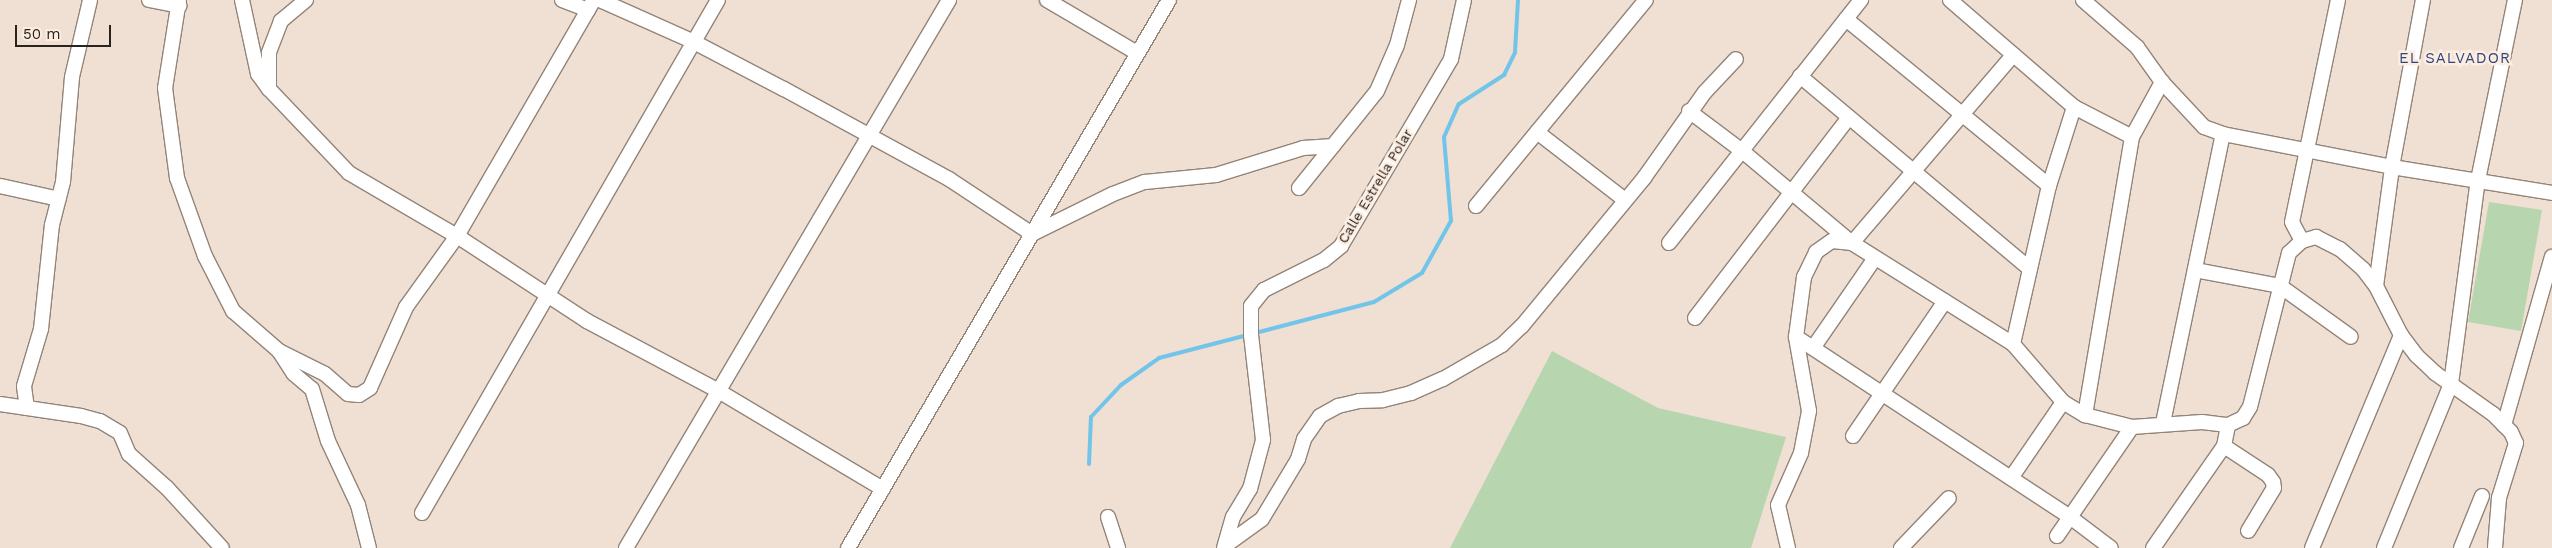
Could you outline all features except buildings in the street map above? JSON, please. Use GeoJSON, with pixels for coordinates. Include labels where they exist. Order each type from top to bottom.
{"type":"FeatureCollection","features":[{"type":"Feature","properties":{"kind":"street"},"geometry":{"type":"LineString","coordinates":[[28,408],[24,386],[41,329],[52,225],[59,198],[72,77],[90,0]]}},
{"type":"Feature","properties":{"kind":"street"},"geometry":{"type":"LineString","coordinates":[[149,0],[179,3],[165,88],[177,178],[206,256],[233,311],[279,351],[325,374],[348,394],[359,395],[370,388],[377,375],[384,351],[406,307],[456,236],[591,5],[562,0]]}},
{"type":"Feature","properties":{"kind":"street"},"geometry":{"type":"LineString","coordinates":[[242,0],[258,74],[269,89],[349,172],[546,292],[587,321],[718,390],[883,488]]}},
{"type":"Feature","properties":{"kind":"street"},"geometry":{"type":"LineString","coordinates":[[269,89],[269,53],[281,21],[306,0]]}},
{"type":"Feature","properties":{"kind":"street"},"geometry":{"type":"LineString","coordinates":[[600,0],[692,41],[949,179],[1032,234]]}},
{"type":"Feature","properties":{"kind":"street"},"geometry":{"type":"LineString","coordinates":[[422,513],[546,292],[692,41],[718,0]]}},
{"type":"Feature","properties":{"kind":"street"},"geometry":{"type":"LineString","coordinates":[[626,548],[949,0]]}},
{"type":"Feature","properties":{"kind":"street"},"geometry":{"type":"LineString","coordinates":[[1047,0],[1137,53]]}},
{"type":"Feature","properties":{"kind":"street"},"geometry":{"type":"LineString","coordinates":[[848,548],[1169,0]]}},
{"type":"Feature","properties":{"kind":"street"},"geometry":{"type":"LineString","coordinates":[[1299,188],[1377,91],[1397,45],[1409,0]]}},
{"type":"Feature","properties":{"kind":"street","name":"Calle Estrella Polar"},"geometry":{"type":"LineString","coordinates":[[1225,547],[1228,530],[1250,489],[1264,440],[1250,336],[1251,306],[1264,290],[1324,260],[1341,246],[1451,60],[1464,0]]}},
{"type":"Feature","properties":{"kind":"street"},"geometry":{"type":"LineString","coordinates":[[1476,206],[1646,0]]}},
{"type":"Feature","properties":{"kind":"street"},"geometry":{"type":"LineString","coordinates":[[1669,243],[1861,0]]}},
{"type":"Feature","properties":{"kind":"street"},"geometry":{"type":"LineString","coordinates":[[1950,0],[2074,107],[2132,137]]}},
{"type":"Feature","properties":{"kind":"street"},"geometry":{"type":"LineString","coordinates":[[2083,0],[2137,47],[2162,82],[2204,127],[2223,134],[2392,167],[2552,193]]}},
{"type":"Feature","properties":{"kind":"street"},"geometry":{"type":"LineString","coordinates":[[2302,241],[2292,222],[2338,0]]}},
{"type":"Feature","properties":{"kind":"street"},"geometry":{"type":"LineString","coordinates":[[2376,286],[2392,167],[2423,0]]}},
{"type":"Feature","properties":{"kind":"street"},"geometry":{"type":"LineString","coordinates":[[2384,548],[2451,384],[2478,180],[2515,0]]}},
{"type":"Feature","properties":{"kind":"street"},"geometry":{"type":"LineString","coordinates":[[1846,19],[1962,112],[2049,186]]}},
{"type":"Feature","properties":{"kind":"street"},"geometry":{"type":"LineString","coordinates":[[1852,243],[1962,112],[2013,55]]}},
{"type":"Feature","properties":{"kind":"street"},"geometry":{"type":"LineString","coordinates":[[1225,547],[1262,519],[1298,459],[1304,439],[1320,416],[1338,406],[1359,400],[1383,400],[1411,393],[1443,379],[1502,345],[1548,297],[1626,200],[1689,112],[1736,60]]}},
{"type":"Feature","properties":{"kind":"street"},"geometry":{"type":"LineString","coordinates":[[1800,76],[2030,269]]}},
{"type":"Feature","properties":{"kind":"street"},"geometry":{"type":"LineString","coordinates":[[2085,414],[2132,137],[2162,82]]}},
{"type":"Feature","properties":{"kind":"street"},"geometry":{"type":"LineString","coordinates":[[2013,344],[2049,186],[2074,107]]}},
{"type":"Feature","properties":{"kind":"street"},"geometry":{"type":"LineString","coordinates":[[1689,112],[1741,150],[1852,243],[2013,344],[2063,402],[2085,414],[2132,427],[2163,423],[2228,425],[2243,418],[2250,408],[2289,253],[2302,241],[2316,237],[2340,249],[2376,286],[2401,335],[2435,373],[2504,425],[2516,442],[2499,498],[2495,548]]}},
{"type":"Feature","properties":{"kind":"street"},"geometry":{"type":"LineString","coordinates":[[1695,318],[1849,117]]}},
{"type":"Feature","properties":{"kind":"street"},"geometry":{"type":"LineString","coordinates":[[1537,132],[1626,200]]}},
{"type":"Feature","properties":{"kind":"street"},"geometry":{"type":"LineString","coordinates":[[2163,423],[2223,134]]}},
{"type":"Feature","properties":{"kind":"street"},"geometry":{"type":"LineString","coordinates":[[1032,234],[1113,194],[1146,182],[1216,176],[1303,148],[1333,146]]}},
{"type":"Feature","properties":{"kind":"street"},"geometry":{"type":"LineString","coordinates":[[0,186],[59,198]]}},
{"type":"Feature","properties":{"kind":"street"},"geometry":{"type":"LineString","coordinates":[[1788,548],[1778,505],[1801,453],[1809,411],[1796,337],[1804,277],[1816,252],[1832,241],[1852,243]]}},
{"type":"Feature","properties":{"kind":"street"},"geometry":{"type":"LineString","coordinates":[[2504,425],[2552,257]]}},
{"type":"Feature","properties":{"kind":"street"},"geometry":{"type":"LineString","coordinates":[[1813,348],[1875,258]]}},
{"type":"Feature","properties":{"kind":"street"},"geometry":{"type":"LineString","coordinates":[[2195,270],[2280,286],[2351,337]]}},
{"type":"Feature","properties":{"kind":"street"},"geometry":{"type":"LineString","coordinates":[[1853,436],[1945,301]]}},
{"type":"Feature","properties":{"kind":"street"},"geometry":{"type":"LineString","coordinates":[[2312,548],[2401,335]]}},
{"type":"Feature","properties":{"kind":"street"},"geometry":{"type":"LineString","coordinates":[[1796,337],[2070,517],[2111,548]]}},
{"type":"Feature","properties":{"kind":"street"},"geometry":{"type":"LineString","coordinates":[[279,351],[294,374],[312,389],[328,441],[358,505],[368,548]]}},
{"type":"Feature","properties":{"kind":"street"},"geometry":{"type":"LineString","coordinates":[[2011,478],[2063,402]]}},
{"type":"Feature","properties":{"kind":"street"},"geometry":{"type":"LineString","coordinates":[[0,404],[100,421],[120,434],[130,454],[167,488],[222,548]]}},
{"type":"Feature","properties":{"kind":"street"},"geometry":{"type":"LineString","coordinates":[[2154,548],[2224,446],[2228,425]]}},
{"type":"Feature","properties":{"kind":"street"},"geometry":{"type":"LineString","coordinates":[[2057,536],[2132,427]]}},
{"type":"Feature","properties":{"kind":"street"},"geometry":{"type":"LineString","coordinates":[[2224,446],[2268,475],[2274,482],[2274,488],[2248,531]]}},
{"type":"Feature","properties":{"kind":"street"},"geometry":{"type":"LineString","coordinates":[[2460,548],[2482,496]]}},
{"type":"Feature","properties":{"kind":"street"},"geometry":{"type":"LineString","coordinates":[[1901,548],[1949,498]]}},
{"type":"Feature","properties":{"kind":"street"},"geometry":{"type":"LineString","coordinates":[[1108,517],[1118,548]]}},
{"type":"Feature","properties":{"kind":"green space"},"geometry":{"type":"Polygon","coordinates":[[[2489,202],[2542,210],[2521,331],[2468,322],[2489,202]]]}},
{"type":"Feature","properties":{"kind":"green space"},"geometry":{"type":"Polygon","coordinates":[[[1552,351],[1658,408],[1786,437],[1751,548],[1450,548],[1552,351]]]}},
{"type":"Feature","properties":{"kind":"waterway"},"geometry":{"type":"LineString","coordinates":[[1089,464],[1091,417],[1121,385],[1159,358],[1374,302],[1422,273],[1451,221],[1444,137],[1459,104],[1504,75],[1515,52],[1518,0]]}},
{"type":"Feature","properties":{"kind":"district","name":"EL SALVADOR"},"geometry":{"type":"Point","coordinates":[2455,59]}}]}
